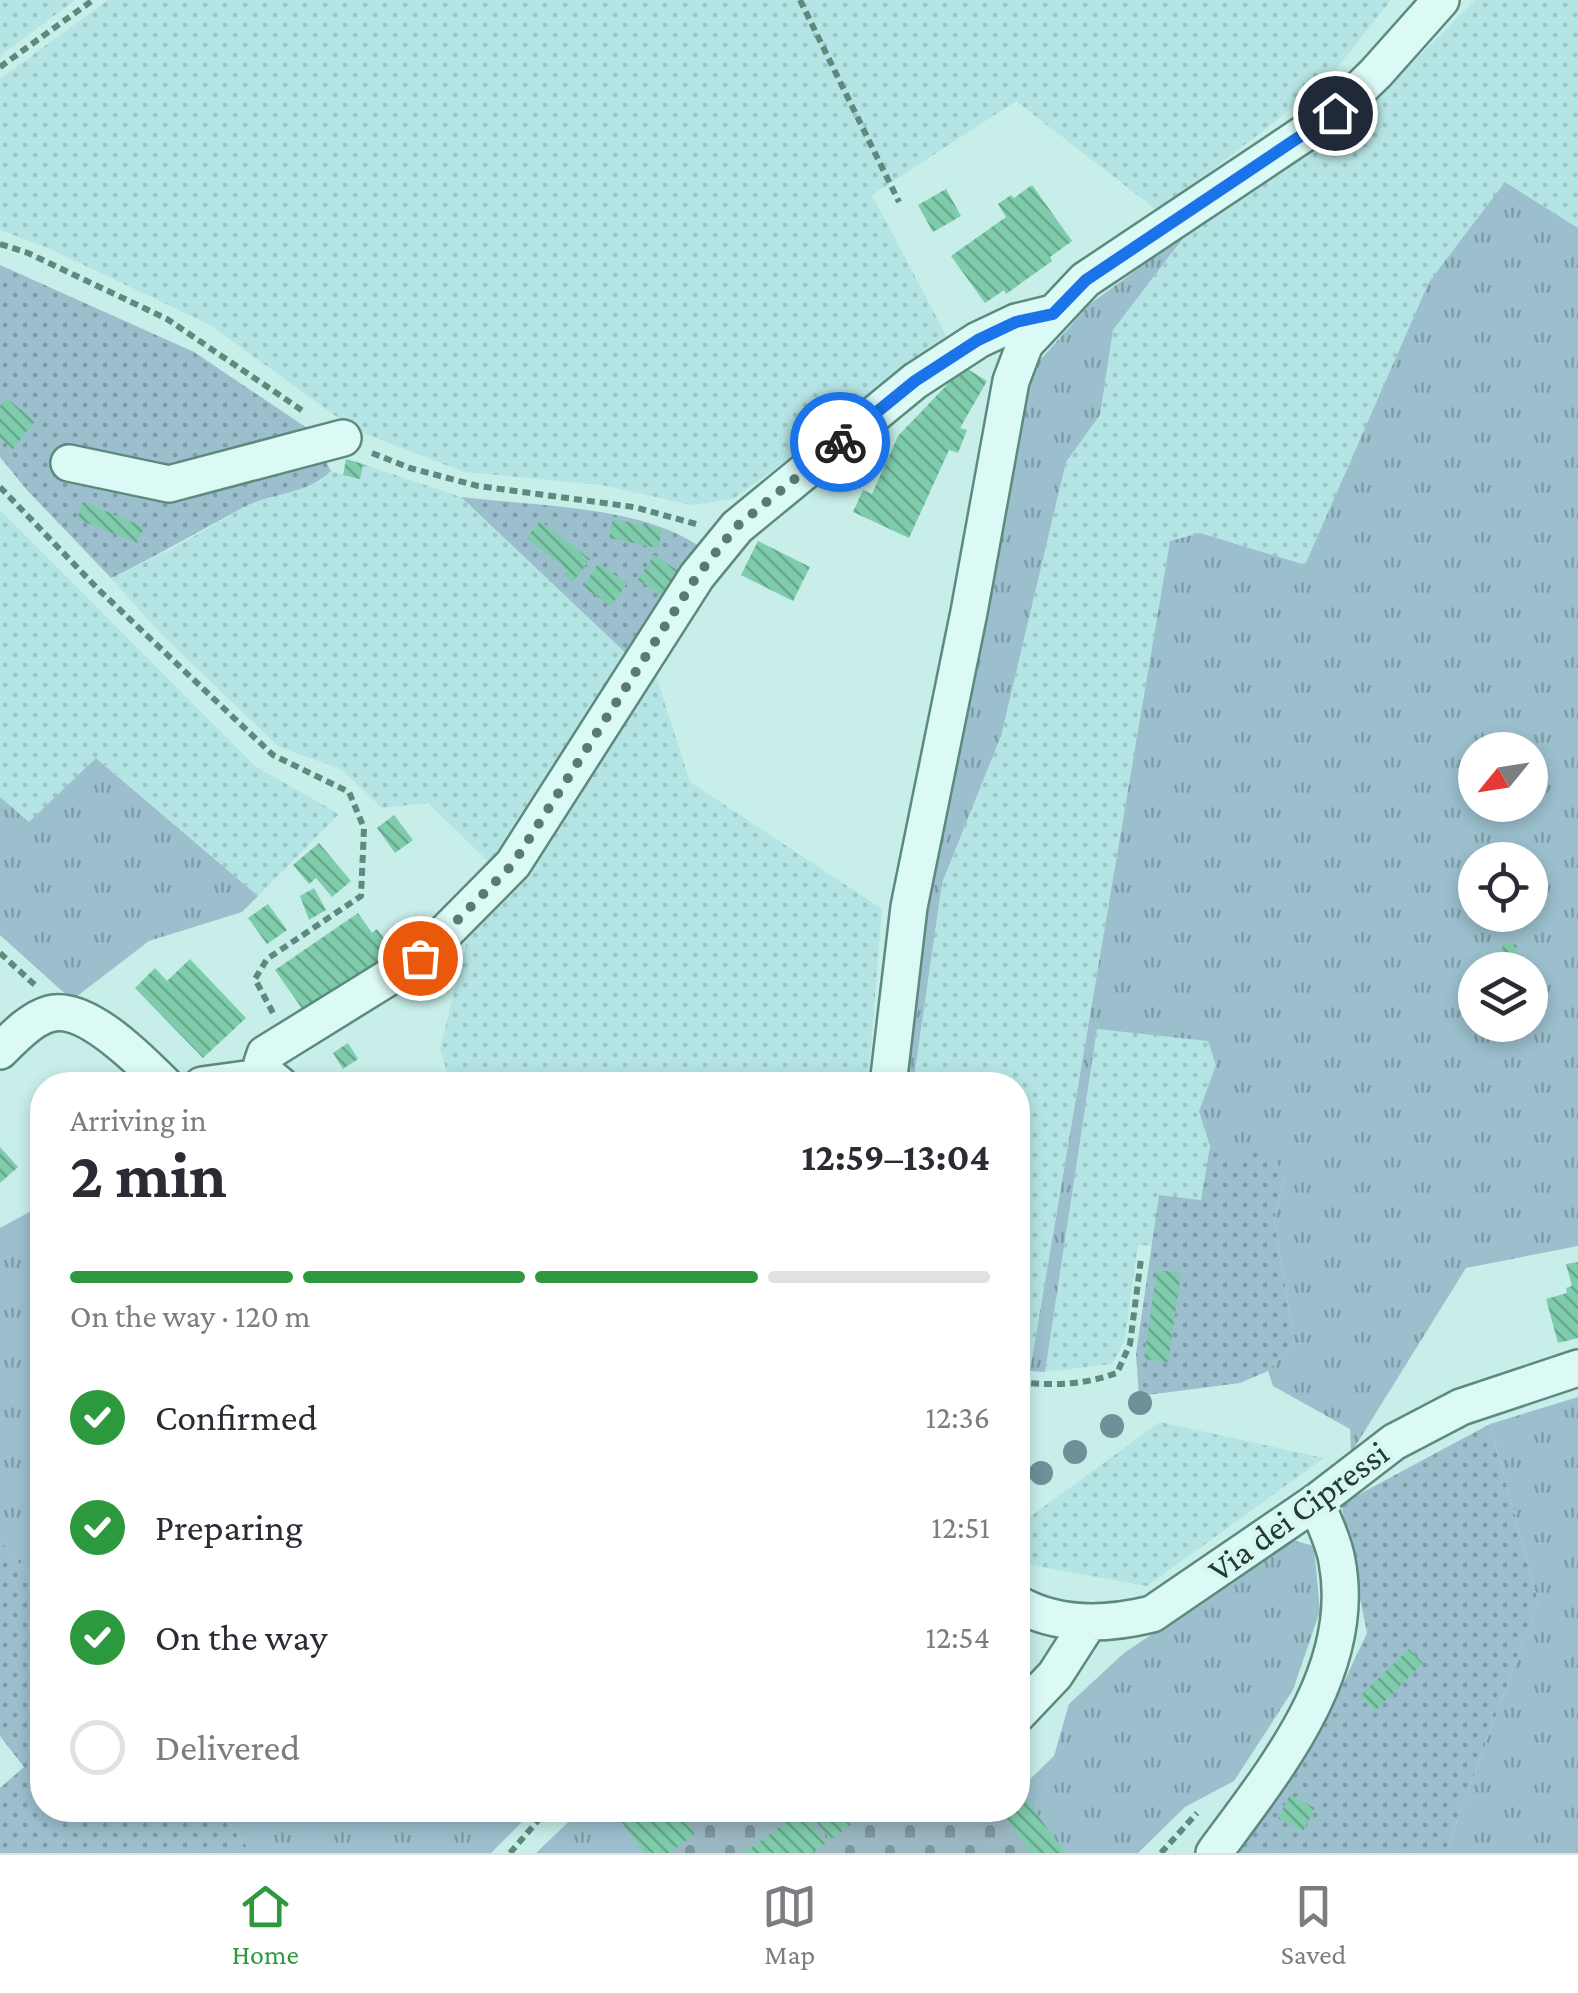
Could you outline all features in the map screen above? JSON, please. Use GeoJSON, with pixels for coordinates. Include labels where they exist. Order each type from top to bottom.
{"type":"FeatureCollection","features":[{"type":"Feature","properties":{"kind":"street"},"geometry":{"type":"LineString","coordinates":[[890,1072],[909,906],[1011,381],[1025,344],[1086,280],[1335,113],[1441,0]]}},
{"type":"Feature","properties":{"kind":"street"},"geometry":{"type":"LineString","coordinates":[[268,1072],[262,1063],[264,1054],[420,958],[513,864],[697,576],[736,527],[915,381],[978,340],[1016,322],[1053,314]]}},
{"type":"Feature","properties":{"kind":"street"},"geometry":{"type":"LineString","coordinates":[[69,464],[168,484],[344,438]]}},
{"type":"Feature","properties":{"kind":"street"},"geometry":{"type":"LineString","coordinates":[[0,1052],[46,1014],[66,1012],[122,1042],[151,1072]]}},
{"type":"Feature","properties":{"kind":"street","name":"Via dei Cipressi"},"geometry":{"type":"LineString","coordinates":[[1030,1609],[1058,1620],[1090,1622],[1122,1621],[1152,1614],[1316,1502],[1394,1442],[1432,1420],[1473,1402],[1578,1368]]}},
{"type":"Feature","properties":{"kind":"street"},"geometry":{"type":"LineString","coordinates":[[1214,1853],[1311,1710],[1330,1668],[1340,1608],[1337,1560],[1316,1502]]}},
{"type":"Feature","properties":{"kind":"street"},"geometry":{"type":"LineString","coordinates":[[1030,1701],[1055,1675],[1090,1622]]}},
{"type":"Feature","properties":{"kind":"path"},"geometry":{"type":"LineString","coordinates":[[0,67],[93,0]]}},
{"type":"Feature","properties":{"kind":"path"},"geometry":{"type":"LineString","coordinates":[[800,0],[899,202]]}},
{"type":"Feature","properties":{"kind":"path"},"geometry":{"type":"LineString","coordinates":[[0,487],[98,589],[273,755],[349,792],[364,828],[361,896],[267,959],[255,979],[265,1003],[291,1039]]}},
{"type":"Feature","properties":{"kind":"path"},"geometry":{"type":"LineString","coordinates":[[1030,1384],[1091,1382],[1117,1373],[1130,1344],[1141,1259]]}},
{"type":"Feature","properties":{"kind":"path"},"geometry":{"type":"LineString","coordinates":[[510,1853],[537,1822]]}},
{"type":"Feature","properties":{"kind":"shaded area"},"geometry":{"type":"Polygon","coordinates":[[[0,0],[75,0],[0,56],[0,0]]]}},
{"type":"Feature","properties":{"kind":"shaded area"},"geometry":{"type":"Polygon","coordinates":[[[108,0],[1391,0],[1324,84],[1158,211],[1016,101],[872,195],[950,343],[733,499],[692,505],[601,485],[464,472],[355,430],[210,325],[48,248],[0,230],[0,79],[108,0]]]}},
{"type":"Feature","properties":{"kind":"shaded area"},"geometry":{"type":"Polygon","coordinates":[[[1475,0],[1578,0],[1578,228],[1506,182],[1429,282],[1305,566],[1200,533],[1170,541],[1030,1371],[1030,1072],[915,1072],[942,883],[1001,736],[1066,462],[1100,415],[1113,330],[1187,233],[1303,157],[1395,80],[1475,0]]]}},
{"type":"Feature","properties":{"kind":"shaded area"},"geometry":{"type":"Polygon","coordinates":[[[363,464],[461,497],[632,659],[495,868],[428,803],[382,808],[341,769],[279,747],[161,634],[111,578],[172,549],[248,505],[320,482],[331,471],[359,479],[363,464]]]}},
{"type":"Feature","properties":{"kind":"shaded area"},"geometry":{"type":"Polygon","coordinates":[[[0,510],[255,766],[339,814],[258,896],[97,758],[28,823],[0,797],[0,510]]]}},
{"type":"Feature","properties":{"kind":"shaded area"},"geometry":{"type":"Polygon","coordinates":[[[655,673],[690,782],[882,909],[869,1072],[447,1072],[440,1049],[468,936],[512,884],[655,673]]]}},
{"type":"Feature","properties":{"kind":"shaded area"},"geometry":{"type":"Polygon","coordinates":[[[1097,1029],[1208,1040],[1216,1065],[1199,1110],[1210,1146],[1201,1200],[1159,1195],[1152,1246],[1138,1245],[1124,1342],[1112,1364],[1045,1372],[1097,1029]]]}},
{"type":"Feature","properties":{"kind":"shaded area"},"geometry":{"type":"Polygon","coordinates":[[[1160,1422],[1324,1458],[1147,1586],[1030,1565],[1030,1517],[1160,1422]]]}},
{"type":"Feature","properties":{"kind":"green space"},"geometry":{"type":"Polygon","coordinates":[[[1505,182],[1578,228],[1578,1246],[1466,1268],[1351,1453],[1350,1429],[1273,1386],[1268,1371],[1294,1342],[1274,1219],[1285,1175],[1227,1160],[1210,1146],[1199,1111],[1216,1065],[1208,1041],[1097,1029],[1045,1372],[1030,1371],[1170,541],[1200,533],[1305,565],[1429,282],[1505,182]]]}},
{"type":"Feature","properties":{"kind":"green space"},"geometry":{"type":"Polygon","coordinates":[[[1187,233],[1113,330],[1100,415],[1066,462],[1001,736],[942,883],[915,1072],[897,1072],[918,900],[1025,377],[1090,304],[1187,233]]]}},
{"type":"Feature","properties":{"kind":"green space"},"geometry":{"type":"Polygon","coordinates":[[[0,265],[194,352],[307,428],[331,471],[301,489],[244,507],[111,578],[0,457],[0,265]]]}},
{"type":"Feature","properties":{"kind":"green space"},"geometry":{"type":"Polygon","coordinates":[[[461,497],[616,515],[674,532],[699,546],[632,659],[461,497]]]}},
{"type":"Feature","properties":{"kind":"green space"},"geometry":{"type":"Polygon","coordinates":[[[96,758],[258,896],[242,912],[149,941],[72,1000],[0,935],[0,797],[29,822],[96,758]]]}},
{"type":"Feature","properties":{"kind":"green space"},"geometry":{"type":"Polygon","coordinates":[[[1210,1146],[1227,1159],[1268,1149],[1285,1175],[1274,1219],[1294,1342],[1268,1371],[1240,1383],[1139,1396],[1136,1354],[1159,1195],[1201,1200],[1210,1146]]]}},
{"type":"Feature","properties":{"kind":"green space"},"geometry":{"type":"Polygon","coordinates":[[[30,1212],[30,1577],[0,1540],[0,1228],[30,1212]]]}},
{"type":"Feature","properties":{"kind":"green space"},"geometry":{"type":"Polygon","coordinates":[[[1578,1397],[1578,1853],[1439,1853],[1448,1846],[1538,1601],[1490,1424],[1578,1397]]]}},
{"type":"Feature","properties":{"kind":"green space"},"geometry":{"type":"Polygon","coordinates":[[[1490,1424],[1538,1601],[1448,1846],[1439,1853],[1232,1853],[1325,1722],[1367,1633],[1341,1504],[1490,1424]]]}},
{"type":"Feature","properties":{"kind":"green space"},"geometry":{"type":"Polygon","coordinates":[[[0,1540],[30,1577],[30,1822],[227,1822],[252,1853],[0,1853],[0,1788],[24,1767],[0,1736],[0,1540]]]}},
{"type":"Feature","properties":{"kind":"green space"},"geometry":{"type":"Polygon","coordinates":[[[1292,1540],[1314,1546],[1320,1611],[1293,1690],[1234,1781],[1185,1807],[1138,1853],[1065,1853],[1030,1805],[1030,1779],[1054,1756],[1069,1704],[1124,1653],[1292,1540]]]}},
{"type":"Feature","properties":{"kind":"green space"},"geometry":{"type":"Polygon","coordinates":[[[1030,1805],[1065,1853],[644,1853],[622,1822],[1030,1822],[1030,1805]]]}},
{"type":"Feature","properties":{"kind":"green space"},"geometry":{"type":"Polygon","coordinates":[[[227,1822],[522,1822],[491,1853],[252,1853],[227,1822]]]}},
{"type":"Feature","properties":{"kind":"green space"},"geometry":{"type":"Polygon","coordinates":[[[568,1822],[622,1822],[644,1853],[536,1853],[568,1822]]]}},
{"type":"Feature","properties":{"kind":"building"},"geometry":{"type":"Polygon","coordinates":[[[1032,185],[1072,241],[1050,257],[1052,261],[1006,294],[1004,290],[985,303],[951,256],[1006,217],[998,204],[1032,185]]]}},
{"type":"Feature","properties":{"kind":"building"},"geometry":{"type":"Polygon","coordinates":[[[946,189],[961,216],[933,232],[918,205],[946,189]]]}},
{"type":"Feature","properties":{"kind":"building"},"geometry":{"type":"Polygon","coordinates":[[[964,367],[987,381],[960,428],[967,430],[958,453],[949,450],[909,538],[853,512],[863,490],[872,494],[898,436],[964,367]]]}},
{"type":"Feature","properties":{"kind":"building"},"geometry":{"type":"Polygon","coordinates":[[[6,398],[35,421],[13,449],[0,438],[0,406],[6,398]]]}},
{"type":"Feature","properties":{"kind":"building"},"geometry":{"type":"Polygon","coordinates":[[[346,459],[363,464],[360,479],[343,475],[346,459]]]}},
{"type":"Feature","properties":{"kind":"building"},"geometry":{"type":"Polygon","coordinates":[[[83,502],[144,527],[137,543],[77,519],[83,502]]]}},
{"type":"Feature","properties":{"kind":"building"},"geometry":{"type":"Polygon","coordinates":[[[613,519],[662,529],[658,548],[609,538],[613,519]]]}},
{"type":"Feature","properties":{"kind":"building"},"geometry":{"type":"Polygon","coordinates":[[[540,521],[590,559],[573,582],[564,575],[568,570],[526,538],[540,521]]]}},
{"type":"Feature","properties":{"kind":"building"},"geometry":{"type":"Polygon","coordinates":[[[758,541],[810,567],[793,601],[741,575],[758,541]]]}},
{"type":"Feature","properties":{"kind":"building"},"geometry":{"type":"Polygon","coordinates":[[[654,555],[680,572],[664,597],[638,580],[654,555]]]}},
{"type":"Feature","properties":{"kind":"building"},"geometry":{"type":"Polygon","coordinates":[[[598,564],[627,583],[611,606],[583,587],[598,564]]]}},
{"type":"Feature","properties":{"kind":"building"},"geometry":{"type":"Polygon","coordinates":[[[394,815],[413,840],[395,853],[377,828],[394,815]]]}},
{"type":"Feature","properties":{"kind":"building"},"geometry":{"type":"Polygon","coordinates":[[[319,843],[351,881],[332,897],[316,878],[309,884],[293,865],[319,843]]]}},
{"type":"Feature","properties":{"kind":"building"},"geometry":{"type":"Polygon","coordinates":[[[314,888],[326,910],[309,920],[300,896],[314,888]]]}},
{"type":"Feature","properties":{"kind":"building"},"geometry":{"type":"Polygon","coordinates":[[[268,904],[287,930],[267,944],[248,918],[268,904]]]}},
{"type":"Feature","properties":{"kind":"building"},"geometry":{"type":"Polygon","coordinates":[[[358,913],[372,933],[377,929],[393,951],[305,1013],[275,970],[358,913]]]}},
{"type":"Feature","properties":{"kind":"building"},"geometry":{"type":"Polygon","coordinates":[[[1503,943],[1517,945],[1516,952],[1502,952],[1503,943]]]}},
{"type":"Feature","properties":{"kind":"building"},"geometry":{"type":"Polygon","coordinates":[[[190,959],[246,1018],[203,1058],[135,988],[155,968],[167,981],[190,959]]]}},
{"type":"Feature","properties":{"kind":"building"},"geometry":{"type":"Polygon","coordinates":[[[348,1043],[358,1059],[343,1069],[333,1053],[348,1043]]]}},
{"type":"Feature","properties":{"kind":"building"},"geometry":{"type":"Polygon","coordinates":[[[0,1147],[18,1167],[0,1183],[0,1147]]]}},
{"type":"Feature","properties":{"kind":"building"},"geometry":{"type":"Polygon","coordinates":[[[1578,1262],[1578,1338],[1558,1343],[1546,1299],[1567,1293],[1566,1288],[1572,1286],[1566,1264],[1578,1262]]]}},
{"type":"Feature","properties":{"kind":"building"},"geometry":{"type":"Polygon","coordinates":[[[1157,1270],[1181,1273],[1168,1362],[1144,1359],[1157,1270]]]}},
{"type":"Feature","properties":{"kind":"building"},"geometry":{"type":"Polygon","coordinates":[[[1409,1649],[1423,1663],[1375,1711],[1360,1696],[1409,1649]]]}},
{"type":"Feature","properties":{"kind":"building"},"geometry":{"type":"Polygon","coordinates":[[[1290,1795],[1315,1808],[1303,1831],[1278,1818],[1290,1795]]]}},
{"type":"Feature","properties":{"kind":"building"},"geometry":{"type":"Polygon","coordinates":[[[1030,1805],[1065,1853],[1031,1853],[1009,1822],[1030,1822],[1030,1805]]]}},
{"type":"Feature","properties":{"kind":"building"},"geometry":{"type":"Polygon","coordinates":[[[622,1822],[686,1822],[695,1834],[669,1853],[644,1853],[622,1822]]]}},
{"type":"Feature","properties":{"kind":"building"},"geometry":{"type":"Polygon","coordinates":[[[787,1822],[810,1822],[826,1843],[812,1853],[744,1853],[787,1822]]]}},
{"type":"Feature","properties":{"kind":"building"},"geometry":{"type":"Polygon","coordinates":[[[817,1822],[849,1822],[851,1825],[830,1840],[817,1822]]]}},
{"type":"Feature","properties":{"kind":"way so far"},"geometry":{"type":"LineString","coordinates":[[420,958],[513,864],[697,576],[736,527],[840,442]]}},
{"type":"Feature","properties":{"kind":"route"},"geometry":{"type":"LineString","coordinates":[[840,442],[915,381],[978,340],[1016,322],[1053,314],[1086,280],[1335,113]]}}]}
